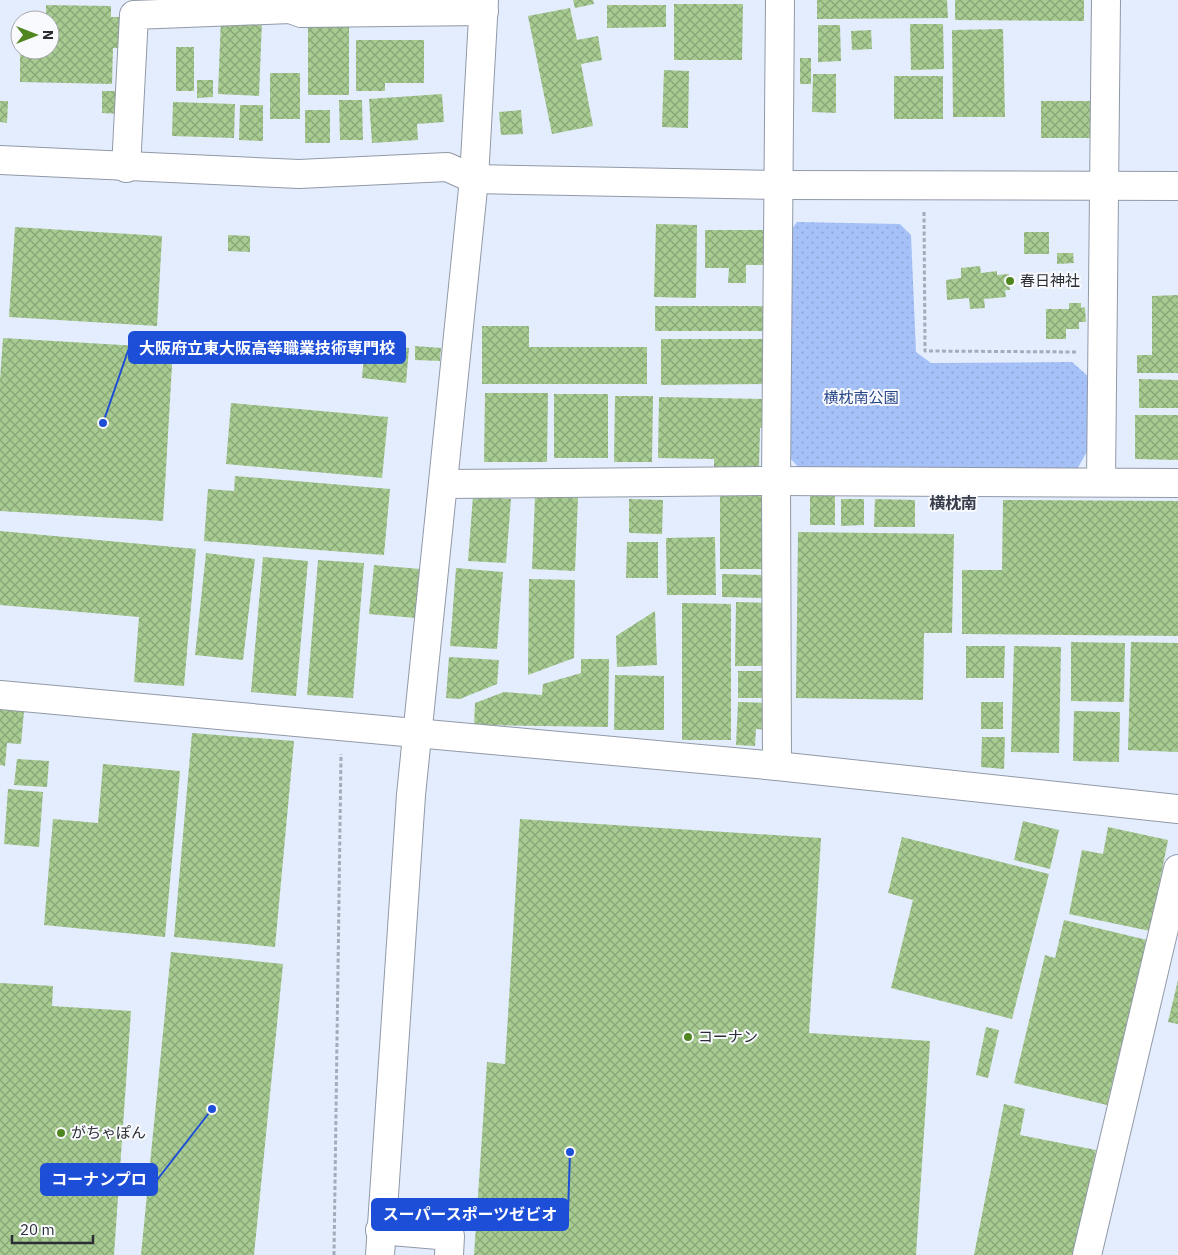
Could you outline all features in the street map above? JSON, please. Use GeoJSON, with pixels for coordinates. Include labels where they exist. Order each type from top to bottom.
{"type":"FeatureCollection","features":[{"type":"Feature","properties":{"kind":"street"},"geometry":{"type":"LineString","coordinates":[[777,766],[776,481],[780,0]]}},
{"type":"Feature","properties":{"kind":"street"},"geometry":{"type":"LineString","coordinates":[[1101,482],[1106,0]]}},
{"type":"Feature","properties":{"kind":"street"},"geometry":{"type":"LineString","coordinates":[[126,168],[134,15],[181,7],[290,9],[301,13],[484,5],[474,179],[417,734],[380,1243],[450,1236],[449,1255]]}},
{"type":"Feature","properties":{"kind":"street"},"geometry":{"type":"LineString","coordinates":[[0,160],[126,168],[299,174],[447,167],[474,179],[778,185],[1178,186]]}},
{"type":"Feature","properties":{"kind":"street"},"geometry":{"type":"LineString","coordinates":[[443,484],[776,481],[1178,483]]}},
{"type":"Feature","properties":{"kind":"street"},"geometry":{"type":"LineString","coordinates":[[0,695],[777,766],[1178,809]]}},
{"type":"Feature","properties":{"kind":"street"},"geometry":{"type":"LineString","coordinates":[[1087,1255],[1178,869]]}},
{"type":"Feature","properties":{"kind":"path"},"geometry":{"type":"LineString","coordinates":[[924,186],[925,351],[1102,352]]}},
{"type":"Feature","properties":{"kind":"path"},"geometry":{"type":"LineString","coordinates":[[334,1255],[340,726]]}},
{"type":"Feature","properties":{"kind":"green space","name":"横枕南公園"},"geometry":{"type":"Polygon","coordinates":[[[797,222],[900,224],[911,235],[916,352],[931,363],[1072,362],[1089,377],[1089,448],[1075,473],[800,469],[790,458],[791,230],[797,222]]]}},
{"type":"Feature","properties":{"kind":"building"},"geometry":{"type":"Polygon","coordinates":[[[573,0],[593,0],[594,4],[575,8],[573,0]]]}},
{"type":"Feature","properties":{"kind":"building"},"geometry":{"type":"Polygon","coordinates":[[[817,0],[947,0],[948,18],[817,19],[817,0]]]}},
{"type":"Feature","properties":{"kind":"building"},"geometry":{"type":"Polygon","coordinates":[[[955,0],[1084,0],[1084,21],[955,20],[955,0]]]}},
{"type":"Feature","properties":{"kind":"building"},"geometry":{"type":"Polygon","coordinates":[[[674,4],[743,4],[742,60],[674,60],[674,4]]]}},
{"type":"Feature","properties":{"kind":"building"},"geometry":{"type":"Polygon","coordinates":[[[46,5],[111,6],[111,17],[129,17],[128,48],[113,48],[112,84],[20,82],[20,60],[60,60],[60,10],[46,10],[46,5]]]}},
{"type":"Feature","properties":{"kind":"building"},"geometry":{"type":"Polygon","coordinates":[[[607,5],[666,5],[666,27],[607,28],[607,5]]]}},
{"type":"Feature","properties":{"kind":"building"},"geometry":{"type":"Polygon","coordinates":[[[570,8],[577,40],[598,36],[602,60],[581,64],[593,126],[552,134],[528,16],[570,8]]]}},
{"type":"Feature","properties":{"kind":"building"},"geometry":{"type":"Polygon","coordinates":[[[221,18],[262,20],[259,96],[218,94],[221,18]]]}},
{"type":"Feature","properties":{"kind":"building"},"geometry":{"type":"Polygon","coordinates":[[[308,21],[349,21],[349,95],[308,95],[308,21]]]}},
{"type":"Feature","properties":{"kind":"building"},"geometry":{"type":"Polygon","coordinates":[[[910,24],[943,24],[944,69],[911,70],[910,24]]]}},
{"type":"Feature","properties":{"kind":"building"},"geometry":{"type":"Polygon","coordinates":[[[818,25],[840,25],[841,61],[818,62],[818,25]]]}},
{"type":"Feature","properties":{"kind":"building"},"geometry":{"type":"Polygon","coordinates":[[[1003,29],[1005,117],[953,117],[952,30],[1003,29]]]}},
{"type":"Feature","properties":{"kind":"building"},"geometry":{"type":"Polygon","coordinates":[[[871,30],[872,49],[852,50],[851,31],[871,30]]]}},
{"type":"Feature","properties":{"kind":"building"},"geometry":{"type":"Polygon","coordinates":[[[356,40],[424,40],[424,83],[385,83],[385,91],[356,91],[356,40]]]}},
{"type":"Feature","properties":{"kind":"building"},"geometry":{"type":"Polygon","coordinates":[[[176,47],[194,47],[194,91],[176,91],[176,47]]]}},
{"type":"Feature","properties":{"kind":"building"},"geometry":{"type":"Polygon","coordinates":[[[800,58],[811,58],[811,84],[800,84],[800,58]]]}},
{"type":"Feature","properties":{"kind":"building"},"geometry":{"type":"Polygon","coordinates":[[[664,70],[689,71],[688,128],[662,127],[664,70]]]}},
{"type":"Feature","properties":{"kind":"building"},"geometry":{"type":"Polygon","coordinates":[[[270,73],[300,73],[300,119],[270,119],[270,73]]]}},
{"type":"Feature","properties":{"kind":"building"},"geometry":{"type":"Polygon","coordinates":[[[813,74],[836,74],[836,113],[812,112],[813,74]]]}},
{"type":"Feature","properties":{"kind":"building"},"geometry":{"type":"Polygon","coordinates":[[[894,76],[943,76],[943,119],[894,119],[894,76]]]}},
{"type":"Feature","properties":{"kind":"building"},"geometry":{"type":"Polygon","coordinates":[[[197,80],[213,80],[213,97],[197,98],[197,80]]]}},
{"type":"Feature","properties":{"kind":"building"},"geometry":{"type":"Polygon","coordinates":[[[102,91],[123,91],[123,114],[102,113],[102,91]]]}},
{"type":"Feature","properties":{"kind":"building"},"geometry":{"type":"Polygon","coordinates":[[[442,94],[444,122],[417,124],[418,140],[372,143],[369,99],[442,94]]]}},
{"type":"Feature","properties":{"kind":"building"},"geometry":{"type":"Polygon","coordinates":[[[339,100],[362,100],[363,140],[340,140],[339,100]]]}},
{"type":"Feature","properties":{"kind":"building"},"geometry":{"type":"Polygon","coordinates":[[[0,101],[8,101],[7,123],[0,122],[0,101]]]}},
{"type":"Feature","properties":{"kind":"building"},"geometry":{"type":"Polygon","coordinates":[[[1041,101],[1095,101],[1095,138],[1041,138],[1041,101]]]}},
{"type":"Feature","properties":{"kind":"building"},"geometry":{"type":"Polygon","coordinates":[[[173,102],[235,104],[234,138],[172,136],[173,102]]]}},
{"type":"Feature","properties":{"kind":"building"},"geometry":{"type":"Polygon","coordinates":[[[240,105],[263,105],[263,141],[239,140],[240,105]]]}},
{"type":"Feature","properties":{"kind":"building"},"geometry":{"type":"Polygon","coordinates":[[[305,110],[330,110],[330,143],[305,143],[305,110]]]}},
{"type":"Feature","properties":{"kind":"building"},"geometry":{"type":"Polygon","coordinates":[[[521,110],[523,134],[501,135],[499,112],[521,110]]]}},
{"type":"Feature","properties":{"kind":"building"},"geometry":{"type":"Polygon","coordinates":[[[656,224],[697,225],[696,298],[654,297],[656,224]]]}},
{"type":"Feature","properties":{"kind":"building"},"geometry":{"type":"Polygon","coordinates":[[[15,227],[162,236],[157,326],[9,317],[15,227]]]}},
{"type":"Feature","properties":{"kind":"building"},"geometry":{"type":"Polygon","coordinates":[[[705,230],[769,230],[769,265],[746,265],[746,283],[728,283],[729,268],[705,268],[705,230]]]}},
{"type":"Feature","properties":{"kind":"building"},"geometry":{"type":"Polygon","coordinates":[[[1024,232],[1049,232],[1049,254],[1024,254],[1024,232]]]}},
{"type":"Feature","properties":{"kind":"building"},"geometry":{"type":"Polygon","coordinates":[[[228,235],[250,236],[250,252],[228,251],[228,235]]]}},
{"type":"Feature","properties":{"kind":"building"},"geometry":{"type":"Polygon","coordinates":[[[1057,253],[1073,253],[1074,263],[1057,264],[1057,253]]]}},
{"type":"Feature","properties":{"kind":"building"},"geometry":{"type":"Polygon","coordinates":[[[980,266],[981,273],[997,271],[997,275],[1009,274],[1010,290],[1005,290],[1006,297],[984,299],[985,308],[970,309],[969,298],[947,300],[946,280],[961,278],[961,268],[980,266]]]}},
{"type":"Feature","properties":{"kind":"building"},"geometry":{"type":"Polygon","coordinates":[[[1178,295],[1178,373],[1137,373],[1137,355],[1152,355],[1152,296],[1178,295]]]}},
{"type":"Feature","properties":{"kind":"building"},"geometry":{"type":"Polygon","coordinates":[[[1069,303],[1081,303],[1081,308],[1085,307],[1086,322],[1079,322],[1079,329],[1066,329],[1066,339],[1046,339],[1046,309],[1069,309],[1069,303]]]}},
{"type":"Feature","properties":{"kind":"building"},"geometry":{"type":"Polygon","coordinates":[[[655,306],[767,306],[767,331],[655,331],[655,306]]]}},
{"type":"Feature","properties":{"kind":"building"},"geometry":{"type":"Polygon","coordinates":[[[482,326],[529,326],[529,347],[647,347],[647,384],[482,384],[482,326]]]}},
{"type":"Feature","properties":{"kind":"building"},"geometry":{"type":"Polygon","coordinates":[[[3,338],[173,348],[163,521],[0,511],[0,380],[3,338]]]}},
{"type":"Feature","properties":{"kind":"building"},"geometry":{"type":"Polygon","coordinates":[[[661,339],[767,339],[768,384],[661,385],[661,339]]]}},
{"type":"Feature","properties":{"kind":"building"},"geometry":{"type":"Polygon","coordinates":[[[365,344],[409,348],[406,383],[362,378],[365,344]]]}},
{"type":"Feature","properties":{"kind":"building"},"geometry":{"type":"Polygon","coordinates":[[[415,346],[441,348],[440,361],[415,360],[415,346]]]}},
{"type":"Feature","properties":{"kind":"building"},"geometry":{"type":"Polygon","coordinates":[[[1139,379],[1178,380],[1178,408],[1139,408],[1139,379]]]}},
{"type":"Feature","properties":{"kind":"building"},"geometry":{"type":"Polygon","coordinates":[[[485,393],[548,393],[547,462],[484,462],[485,393]]]}},
{"type":"Feature","properties":{"kind":"building"},"geometry":{"type":"Polygon","coordinates":[[[554,394],[608,394],[608,458],[554,458],[554,394]]]}},
{"type":"Feature","properties":{"kind":"building"},"geometry":{"type":"Polygon","coordinates":[[[615,396],[653,396],[652,462],[614,462],[615,396]]]}},
{"type":"Feature","properties":{"kind":"building"},"geometry":{"type":"Polygon","coordinates":[[[659,397],[769,399],[768,428],[760,428],[759,468],[714,467],[714,459],[658,458],[659,397]]]}},
{"type":"Feature","properties":{"kind":"building"},"geometry":{"type":"Polygon","coordinates":[[[231,403],[388,417],[382,478],[226,464],[231,403]]]}},
{"type":"Feature","properties":{"kind":"building"},"geometry":{"type":"Polygon","coordinates":[[[1135,415],[1178,415],[1178,460],[1135,459],[1135,415]]]}},
{"type":"Feature","properties":{"kind":"building"},"geometry":{"type":"Polygon","coordinates":[[[235,476],[390,489],[384,555],[204,541],[208,489],[234,491],[235,476]]]}},
{"type":"Feature","properties":{"kind":"building"},"geometry":{"type":"Polygon","coordinates":[[[769,494],[770,569],[720,569],[720,495],[769,494]]]}},
{"type":"Feature","properties":{"kind":"building"},"geometry":{"type":"Polygon","coordinates":[[[473,496],[511,499],[506,563],[468,561],[473,496]]]}},
{"type":"Feature","properties":{"kind":"building"},"geometry":{"type":"Polygon","coordinates":[[[810,496],[835,496],[835,525],[810,525],[810,496]]]}},
{"type":"Feature","properties":{"kind":"building"},"geometry":{"type":"Polygon","coordinates":[[[535,497],[578,498],[575,571],[532,569],[535,497]]]}},
{"type":"Feature","properties":{"kind":"building"},"geometry":{"type":"Polygon","coordinates":[[[629,499],[663,500],[662,534],[629,533],[629,499]]]}},
{"type":"Feature","properties":{"kind":"building"},"geometry":{"type":"Polygon","coordinates":[[[841,499],[864,499],[864,525],[841,526],[841,499]]]}},
{"type":"Feature","properties":{"kind":"building"},"geometry":{"type":"Polygon","coordinates":[[[875,499],[915,500],[915,527],[874,527],[875,499]]]}},
{"type":"Feature","properties":{"kind":"building"},"geometry":{"type":"Polygon","coordinates":[[[1003,500],[1178,501],[1178,636],[962,634],[962,570],[1002,570],[1003,500]]]}},
{"type":"Feature","properties":{"kind":"building"},"geometry":{"type":"Polygon","coordinates":[[[0,531],[196,549],[184,686],[134,682],[139,617],[0,605],[0,531]]]}},
{"type":"Feature","properties":{"kind":"building"},"geometry":{"type":"Polygon","coordinates":[[[798,532],[954,534],[952,633],[924,633],[923,700],[796,698],[798,532]]]}},
{"type":"Feature","properties":{"kind":"building"},"geometry":{"type":"Polygon","coordinates":[[[715,537],[716,595],[667,595],[666,538],[715,537]]]}},
{"type":"Feature","properties":{"kind":"building"},"geometry":{"type":"Polygon","coordinates":[[[627,542],[658,542],[658,578],[626,578],[627,542]]]}},
{"type":"Feature","properties":{"kind":"building"},"geometry":{"type":"Polygon","coordinates":[[[206,553],[255,559],[243,660],[195,655],[206,553]]]}},
{"type":"Feature","properties":{"kind":"building"},"geometry":{"type":"Polygon","coordinates":[[[263,557],[308,561],[296,696],[251,692],[263,557]]]}},
{"type":"Feature","properties":{"kind":"building"},"geometry":{"type":"Polygon","coordinates":[[[318,560],[364,563],[353,698],[307,695],[318,560]]]}},
{"type":"Feature","properties":{"kind":"building"},"geometry":{"type":"Polygon","coordinates":[[[374,565],[420,569],[416,618],[369,614],[374,565]]]}},
{"type":"Feature","properties":{"kind":"building"},"geometry":{"type":"Polygon","coordinates":[[[456,568],[503,572],[497,649],[450,646],[456,568]]]}},
{"type":"Feature","properties":{"kind":"building"},"geometry":{"type":"Polygon","coordinates":[[[722,574],[769,575],[769,598],[722,597],[722,574]]]}},
{"type":"Feature","properties":{"kind":"building"},"geometry":{"type":"Polygon","coordinates":[[[529,579],[575,580],[574,658],[528,675],[529,579]]]}},
{"type":"Feature","properties":{"kind":"building"},"geometry":{"type":"Polygon","coordinates":[[[736,602],[769,603],[769,666],[735,666],[736,602]]]}},
{"type":"Feature","properties":{"kind":"building"},"geometry":{"type":"Polygon","coordinates":[[[682,603],[731,604],[731,740],[682,740],[682,603]]]}},
{"type":"Feature","properties":{"kind":"building"},"geometry":{"type":"Polygon","coordinates":[[[655,611],[657,665],[617,667],[616,636],[655,611]]]}},
{"type":"Feature","properties":{"kind":"building"},"geometry":{"type":"Polygon","coordinates":[[[1071,642],[1125,643],[1124,702],[1071,701],[1071,642]]]}},
{"type":"Feature","properties":{"kind":"building"},"geometry":{"type":"Polygon","coordinates":[[[1131,642],[1178,643],[1178,752],[1128,750],[1131,642]]]}},
{"type":"Feature","properties":{"kind":"building"},"geometry":{"type":"Polygon","coordinates":[[[966,646],[1005,646],[1004,678],[966,678],[966,646]]]}},
{"type":"Feature","properties":{"kind":"building"},"geometry":{"type":"Polygon","coordinates":[[[1014,646],[1061,647],[1059,753],[1011,752],[1014,646]]]}},
{"type":"Feature","properties":{"kind":"building"},"geometry":{"type":"Polygon","coordinates":[[[449,657],[499,660],[497,684],[460,699],[446,698],[449,657]]]}},
{"type":"Feature","properties":{"kind":"building"},"geometry":{"type":"Polygon","coordinates":[[[581,659],[609,659],[608,727],[474,725],[475,703],[504,692],[542,695],[543,684],[581,673],[581,659]]]}},
{"type":"Feature","properties":{"kind":"building"},"geometry":{"type":"Polygon","coordinates":[[[738,671],[771,671],[771,698],[738,698],[738,671]]]}},
{"type":"Feature","properties":{"kind":"building"},"geometry":{"type":"Polygon","coordinates":[[[615,675],[664,676],[664,730],[614,730],[615,675]]]}},
{"type":"Feature","properties":{"kind":"building"},"geometry":{"type":"Polygon","coordinates":[[[738,702],[772,703],[771,730],[756,729],[755,746],[736,745],[738,702]]]}},
{"type":"Feature","properties":{"kind":"building"},"geometry":{"type":"Polygon","coordinates":[[[981,702],[1003,702],[1003,729],[981,729],[981,702]]]}},
{"type":"Feature","properties":{"kind":"building"},"geometry":{"type":"Polygon","coordinates":[[[0,709],[24,711],[21,744],[7,743],[5,766],[0,765],[0,709]]]}},
{"type":"Feature","properties":{"kind":"building"},"geometry":{"type":"Polygon","coordinates":[[[1074,711],[1120,712],[1119,762],[1073,761],[1074,711]]]}},
{"type":"Feature","properties":{"kind":"building"},"geometry":{"type":"Polygon","coordinates":[[[192,733],[294,741],[275,947],[174,937],[192,733]]]}},
{"type":"Feature","properties":{"kind":"building"},"geometry":{"type":"Polygon","coordinates":[[[982,737],[1005,737],[1004,769],[981,767],[982,737]]]}},
{"type":"Feature","properties":{"kind":"building"},"geometry":{"type":"Polygon","coordinates":[[[17,759],[49,761],[47,787],[14,785],[17,759]]]}},
{"type":"Feature","properties":{"kind":"building"},"geometry":{"type":"Polygon","coordinates":[[[103,764],[180,771],[165,937],[44,925],[53,819],[98,823],[103,764]]]}},
{"type":"Feature","properties":{"kind":"building"},"geometry":{"type":"Polygon","coordinates":[[[8,789],[43,792],[39,847],[4,844],[8,789]]]}},
{"type":"Feature","properties":{"kind":"building","name":"コーナン"},"geometry":{"type":"Polygon","coordinates":[[[520,819],[821,838],[809,1033],[930,1041],[916,1255],[474,1255],[487,1062],[505,1064],[520,819]]]}},
{"type":"Feature","properties":{"kind":"building"},"geometry":{"type":"Polygon","coordinates":[[[1023,821],[1059,830],[1050,869],[1014,860],[1023,821]]]}},
{"type":"Feature","properties":{"kind":"building"},"geometry":{"type":"Polygon","coordinates":[[[1108,827],[1168,840],[1150,931],[1069,914],[1082,850],[1103,854],[1108,827]]]}},
{"type":"Feature","properties":{"kind":"building"},"geometry":{"type":"Polygon","coordinates":[[[902,837],[1049,874],[1012,1019],[891,988],[913,900],[888,893],[902,837]]]}},
{"type":"Feature","properties":{"kind":"building"},"geometry":{"type":"Polygon","coordinates":[[[1064,920],[1147,940],[1107,1105],[1014,1083],[1045,955],[1055,958],[1064,920]]]}},
{"type":"Feature","properties":{"kind":"building"},"geometry":{"type":"Polygon","coordinates":[[[171,952],[283,964],[254,1255],[141,1255],[171,952]]]}},
{"type":"Feature","properties":{"kind":"building"},"geometry":{"type":"Polygon","coordinates":[[[1178,980],[1178,1024],[1168,1022],[1178,980]]]}},
{"type":"Feature","properties":{"kind":"building","name":"がちゃぽん"},"geometry":{"type":"Polygon","coordinates":[[[0,983],[53,986],[52,1006],[131,1011],[114,1255],[0,1255],[0,983]]]}},
{"type":"Feature","properties":{"kind":"building"},"geometry":{"type":"Polygon","coordinates":[[[986,1027],[999,1030],[988,1078],[976,1075],[986,1027]]]}},
{"type":"Feature","properties":{"kind":"building"},"geometry":{"type":"Polygon","coordinates":[[[1004,1104],[1025,1109],[1020,1135],[1096,1150],[1075,1255],[974,1255],[1004,1104]]]}},
{"type":"Feature","properties":{"kind":"place","name":"春日神社"},"geometry":{"type":"Point","coordinates":[1010,281]}},
{"type":"Feature","properties":{"kind":"place","name":"大阪府立東大阪高等職業技術専門校"},"geometry":{"type":"Point","coordinates":[103,423]}},
{"type":"Feature","properties":{"kind":"place","name":"コーナン"},"geometry":{"type":"Point","coordinates":[688,1037]}},
{"type":"Feature","properties":{"kind":"place","name":"コーナンプロ"},"geometry":{"type":"Point","coordinates":[212,1109]}},
{"type":"Feature","properties":{"kind":"place","name":"がちゃぽん"},"geometry":{"type":"Point","coordinates":[61,1133]}},
{"type":"Feature","properties":{"kind":"place","name":"スーパースポーツゼビオ"},"geometry":{"type":"Point","coordinates":[570,1152]}},
{"type":"Feature","properties":{"kind":"district","name":"横枕南"},"geometry":{"type":"Point","coordinates":[953,503]}}]}
